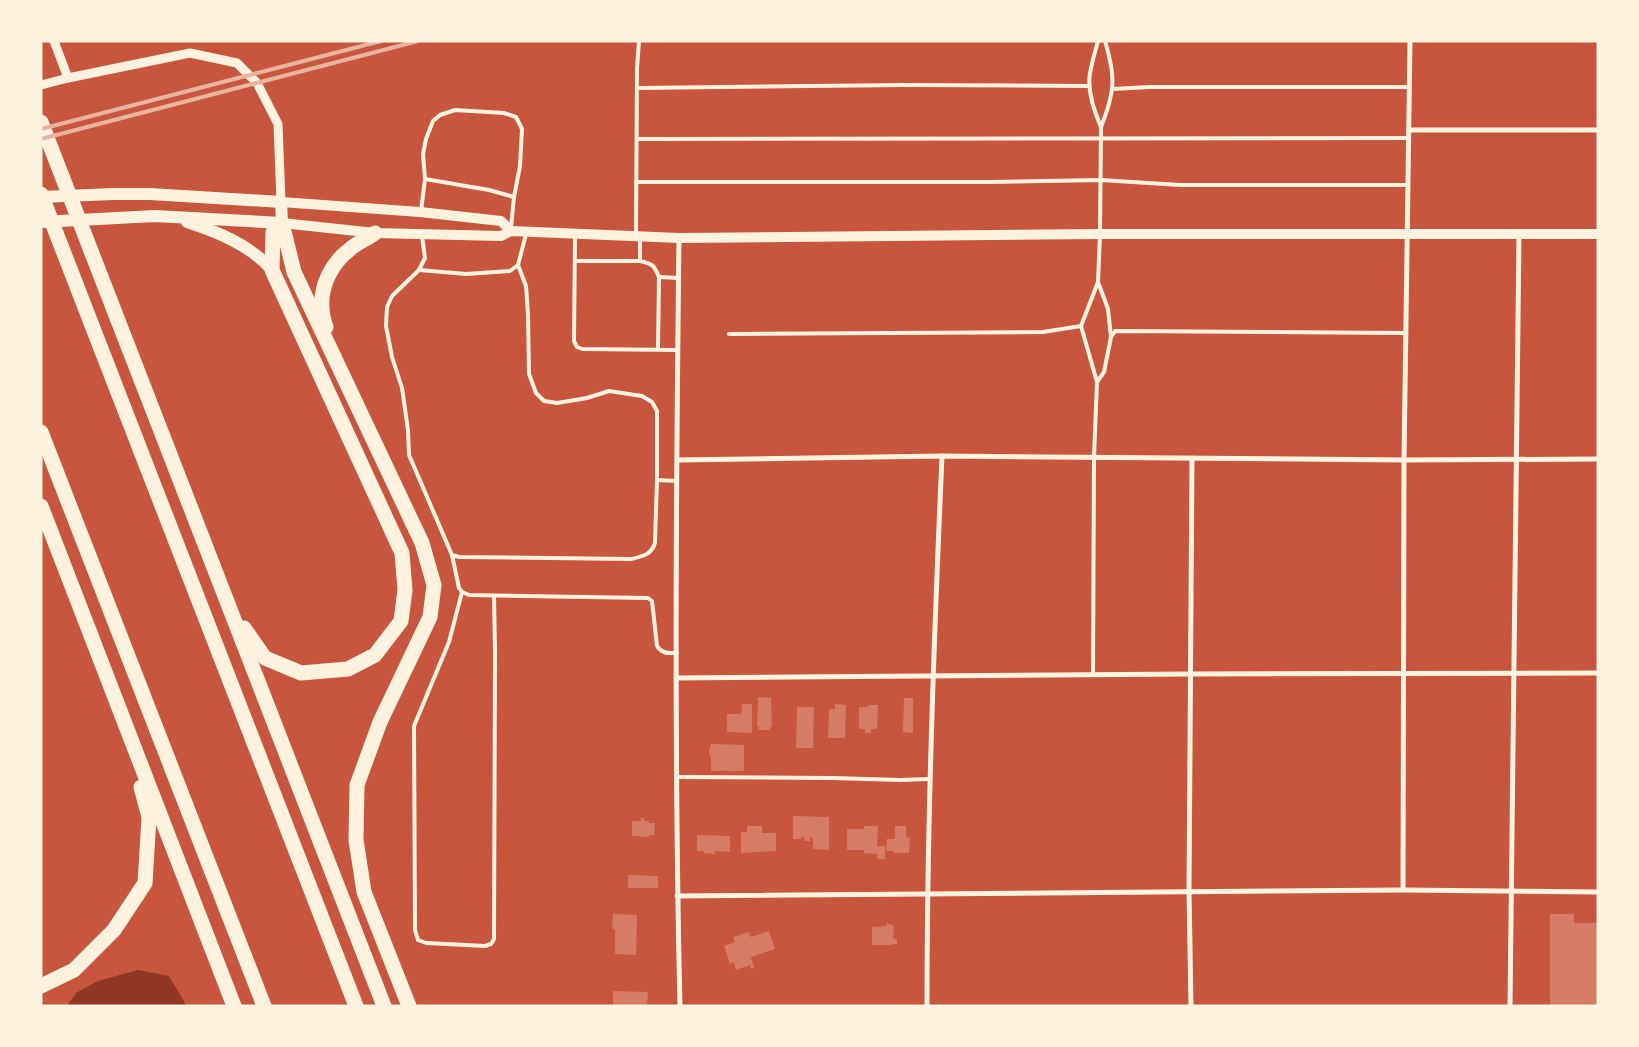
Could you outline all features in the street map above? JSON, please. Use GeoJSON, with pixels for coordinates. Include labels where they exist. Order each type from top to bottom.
{"type":"FeatureCollection","features":[{"type":"Feature","properties":{"kind":"highway"},"geometry":{"type":"LineString","coordinates":[[41,122],[384,1006]]}},
{"type":"Feature","properties":{"kind":"highway"},"geometry":{"type":"LineString","coordinates":[[41,196],[88,312],[356,1006]]}},
{"type":"Feature","properties":{"kind":"highway"},"geometry":{"type":"LineString","coordinates":[[231,610],[265,658],[301,673],[348,669],[375,655],[401,620],[405,590],[402,554],[272,270],[273,232],[282,224],[294,272],[422,543],[434,585],[430,618],[380,722],[357,785],[356,840],[364,892],[409,1006]]}},
{"type":"Feature","properties":{"kind":"highway"},"geometry":{"type":"LineString","coordinates":[[331,353],[322,307],[323,291],[328,277],[335,264],[349,249],[375,233]]}},
{"type":"Feature","properties":{"kind":"highway"},"geometry":{"type":"LineString","coordinates":[[41,432],[264,1006]]}},
{"type":"Feature","properties":{"kind":"highway"},"geometry":{"type":"LineString","coordinates":[[41,506],[234,1006]]}},
{"type":"Feature","properties":{"kind":"highway"},"geometry":{"type":"LineString","coordinates":[[41,986],[74,970],[114,930],[145,883],[149,817],[115,696]]}},
{"type":"Feature","properties":{"kind":"main road"},"geometry":{"type":"LineString","coordinates":[[41,196],[158,194],[420,212],[501,221],[511,231]]}},
{"type":"Feature","properties":{"kind":"main road"},"geometry":{"type":"LineString","coordinates":[[281,202],[282,224]]}},
{"type":"Feature","properties":{"kind":"main road"},"geometry":{"type":"LineString","coordinates":[[168,216],[226,237],[258,255],[272,270]]}},
{"type":"Feature","properties":{"kind":"main road"},"geometry":{"type":"LineString","coordinates":[[41,222],[168,216],[375,233],[501,236],[511,231],[679,238],[1100,234],[1598,234]]}},
{"type":"Feature","properties":{"kind":"street"},"geometry":{"type":"LineString","coordinates":[[54,41],[68,78]]}},
{"type":"Feature","properties":{"kind":"street"},"geometry":{"type":"LineString","coordinates":[[1403,890],[1404,460],[1410,41]]}},
{"type":"Feature","properties":{"kind":"street"},"geometry":{"type":"LineString","coordinates":[[41,85],[190,53],[237,63],[257,83],[278,124],[281,202]]}},
{"type":"Feature","properties":{"kind":"street"},"geometry":{"type":"LineString","coordinates":[[1408,130],[1598,130]]}},
{"type":"Feature","properties":{"kind":"street"},"geometry":{"type":"LineString","coordinates":[[1510,1006],[1519,234]]}},
{"type":"Feature","properties":{"kind":"street"},"geometry":{"type":"LineString","coordinates":[[679,238],[676,678],[677,896],[680,1006]]}},
{"type":"Feature","properties":{"kind":"street"},"geometry":{"type":"LineString","coordinates":[[677,460],[942,456],[1404,460],[1598,459]]}},
{"type":"Feature","properties":{"kind":"street"},"geometry":{"type":"LineString","coordinates":[[928,1006],[927,893],[942,456]]}},
{"type":"Feature","properties":{"kind":"street"},"geometry":{"type":"LineString","coordinates":[[1191,1006],[1189,891],[1192,458]]}},
{"type":"Feature","properties":{"kind":"street"},"geometry":{"type":"LineString","coordinates":[[676,678],[1093,674],[1598,674]]}},
{"type":"Feature","properties":{"kind":"street"},"geometry":{"type":"LineString","coordinates":[[677,896],[1403,890],[1598,892]]}},
{"type":"Feature","properties":{"kind":"lane"},"geometry":{"type":"LineString","coordinates":[[639,41],[636,182],[640,261]]}},
{"type":"Feature","properties":{"kind":"lane"},"geometry":{"type":"LineString","coordinates":[[1098,41],[1090,73],[1089,86],[1095,113],[1101,127]]}},
{"type":"Feature","properties":{"kind":"lane"},"geometry":{"type":"LineString","coordinates":[[1093,674],[1094,457],[1097,382],[1081,326],[1098,282],[1101,127],[1113,89],[1112,68],[1105,41]]}},
{"type":"Feature","properties":{"kind":"lane"},"geometry":{"type":"LineString","coordinates":[[637,88],[904,85],[1089,86]]}},
{"type":"Feature","properties":{"kind":"lane"},"geometry":{"type":"LineString","coordinates":[[1113,89],[1410,87]]}},
{"type":"Feature","properties":{"kind":"lane"},"geometry":{"type":"LineString","coordinates":[[420,212],[424,179],[423,154],[433,121],[440,115],[455,110],[504,113],[516,118],[522,129],[520,166],[514,197],[511,231]]}},
{"type":"Feature","properties":{"kind":"lane"},"geometry":{"type":"LineString","coordinates":[[637,139],[992,137],[1409,138]]}},
{"type":"Feature","properties":{"kind":"lane"},"geometry":{"type":"LineString","coordinates":[[424,179],[489,190],[514,197]]}},
{"type":"Feature","properties":{"kind":"lane"},"geometry":{"type":"LineString","coordinates":[[636,182],[991,182],[1101,180],[1180,184],[1408,185]]}},
{"type":"Feature","properties":{"kind":"lane"},"geometry":{"type":"LineString","coordinates":[[419,270],[448,273],[510,272],[518,265],[531,232]]}},
{"type":"Feature","properties":{"kind":"lane"},"geometry":{"type":"LineString","coordinates":[[575,233],[574,341],[577,346],[582,349],[678,350]]}},
{"type":"Feature","properties":{"kind":"lane"},"geometry":{"type":"LineString","coordinates":[[421,234],[425,258],[419,270],[392,296],[387,307],[386,326],[392,357],[402,388],[408,430],[409,455],[452,555],[459,588],[462,592],[469,595],[648,598],[652,601],[659,650],[663,653],[677,653]]}},
{"type":"Feature","properties":{"kind":"lane"},"geometry":{"type":"LineString","coordinates":[[575,261],[640,261],[650,263],[655,267],[660,278],[658,349]]}},
{"type":"Feature","properties":{"kind":"lane"},"geometry":{"type":"LineString","coordinates":[[452,555],[459,557],[632,559],[647,555],[653,549],[655,543],[657,411],[652,402],[642,396],[609,391],[587,398],[557,403],[544,401],[536,393],[529,374],[526,286],[518,265]]}},
{"type":"Feature","properties":{"kind":"lane"},"geometry":{"type":"LineString","coordinates":[[660,278],[679,278]]}},
{"type":"Feature","properties":{"kind":"lane"},"geometry":{"type":"LineString","coordinates":[[1097,382],[1104,372],[1111,337],[1108,309],[1098,282]]}},
{"type":"Feature","properties":{"kind":"lane"},"geometry":{"type":"LineString","coordinates":[[729,334],[1043,332],[1081,326]]}},
{"type":"Feature","properties":{"kind":"lane"},"geometry":{"type":"LineString","coordinates":[[1111,337],[1115,331],[1406,334]]}},
{"type":"Feature","properties":{"kind":"lane"},"geometry":{"type":"LineString","coordinates":[[657,480],[677,481]]}},
{"type":"Feature","properties":{"kind":"lane"},"geometry":{"type":"LineString","coordinates":[[462,592],[449,642],[414,726],[415,930],[418,940],[426,943],[485,946],[491,944],[494,939],[494,596]]}},
{"type":"Feature","properties":{"kind":"lane"},"geometry":{"type":"LineString","coordinates":[[677,777],[930,779]]}},
{"type":"Feature","properties":{"kind":"shaded area"},"geometry":{"type":"Polygon","coordinates":[[[138,970],[169,976],[185,1003],[184,1006],[67,1006],[76,993],[98,981],[138,970]]]}},
{"type":"Feature","properties":{"kind":"building"},"geometry":{"type":"Polygon","coordinates":[[[758,697],[771,698],[772,727],[770,727],[770,730],[758,730],[758,697]]]}},
{"type":"Feature","properties":{"kind":"building"},"geometry":{"type":"Polygon","coordinates":[[[904,698],[913,698],[913,733],[903,732],[904,698]]]}},
{"type":"Feature","properties":{"kind":"building"},"geometry":{"type":"Polygon","coordinates":[[[742,704],[752,704],[752,733],[727,732],[727,714],[741,714],[742,704]]]}},
{"type":"Feature","properties":{"kind":"building"},"geometry":{"type":"Polygon","coordinates":[[[835,704],[846,705],[845,738],[828,738],[829,709],[835,709],[835,704]]]}},
{"type":"Feature","properties":{"kind":"building"},"geometry":{"type":"Polygon","coordinates":[[[868,705],[878,705],[877,729],[871,729],[871,733],[865,733],[865,729],[859,729],[859,707],[868,707],[868,705]]]}},
{"type":"Feature","properties":{"kind":"building"},"geometry":{"type":"Polygon","coordinates":[[[797,707],[814,707],[813,748],[796,748],[797,707]]]}},
{"type":"Feature","properties":{"kind":"building"},"geometry":{"type":"Polygon","coordinates":[[[711,744],[744,745],[744,771],[711,771],[709,752],[711,744]]]}},
{"type":"Feature","properties":{"kind":"building"},"geometry":{"type":"Polygon","coordinates":[[[793,816],[829,817],[829,850],[813,849],[813,838],[810,837],[810,841],[804,841],[804,837],[793,839],[793,816]]]}},
{"type":"Feature","properties":{"kind":"building"},"geometry":{"type":"Polygon","coordinates":[[[641,818],[644,818],[644,821],[649,821],[649,823],[655,823],[654,835],[649,835],[649,837],[632,836],[632,821],[641,821],[641,818]]]}},
{"type":"Feature","properties":{"kind":"building"},"geometry":{"type":"Polygon","coordinates":[[[747,826],[762,826],[762,833],[776,833],[776,851],[741,853],[741,832],[747,832],[747,826]]]}},
{"type":"Feature","properties":{"kind":"building"},"geometry":{"type":"Polygon","coordinates":[[[864,826],[878,826],[877,846],[885,846],[885,859],[877,859],[877,854],[864,853],[864,850],[847,850],[847,829],[864,829],[864,826]]]}},
{"type":"Feature","properties":{"kind":"building"},"geometry":{"type":"Polygon","coordinates":[[[895,826],[906,826],[906,837],[910,838],[909,853],[886,851],[887,839],[894,839],[895,837],[895,826]]]}},
{"type":"Feature","properties":{"kind":"building"},"geometry":{"type":"Polygon","coordinates":[[[697,835],[730,836],[730,852],[715,851],[715,854],[697,851],[697,835]]]}},
{"type":"Feature","properties":{"kind":"building"},"geometry":{"type":"Polygon","coordinates":[[[628,875],[658,876],[658,888],[628,888],[628,875]]]}},
{"type":"Feature","properties":{"kind":"building"},"geometry":{"type":"Polygon","coordinates":[[[613,914],[637,915],[636,955],[615,954],[615,929],[612,929],[613,914]]]}},
{"type":"Feature","properties":{"kind":"building"},"geometry":{"type":"Polygon","coordinates":[[[1550,914],[1574,914],[1574,923],[1598,923],[1598,1006],[1550,1006],[1550,914]]]}},
{"type":"Feature","properties":{"kind":"building"},"geometry":{"type":"Polygon","coordinates":[[[887,923],[894,926],[893,939],[897,939],[897,944],[872,945],[872,927],[887,926],[887,923]]]}},
{"type":"Feature","properties":{"kind":"building"},"geometry":{"type":"Polygon","coordinates":[[[769,931],[775,949],[751,957],[754,968],[751,969],[750,965],[736,970],[734,962],[730,964],[724,946],[735,942],[733,937],[749,932],[751,937],[769,931]]]}},
{"type":"Feature","properties":{"kind":"building"},"geometry":{"type":"Polygon","coordinates":[[[613,991],[648,992],[647,1006],[613,1006],[613,991]]]}},
{"type":"Feature","properties":{"kind":"railway"},"geometry":{"type":"LineString","coordinates":[[41,129],[381,41]]}},
{"type":"Feature","properties":{"kind":"railway"},"geometry":{"type":"LineString","coordinates":[[41,139],[418,41]]}}]}
